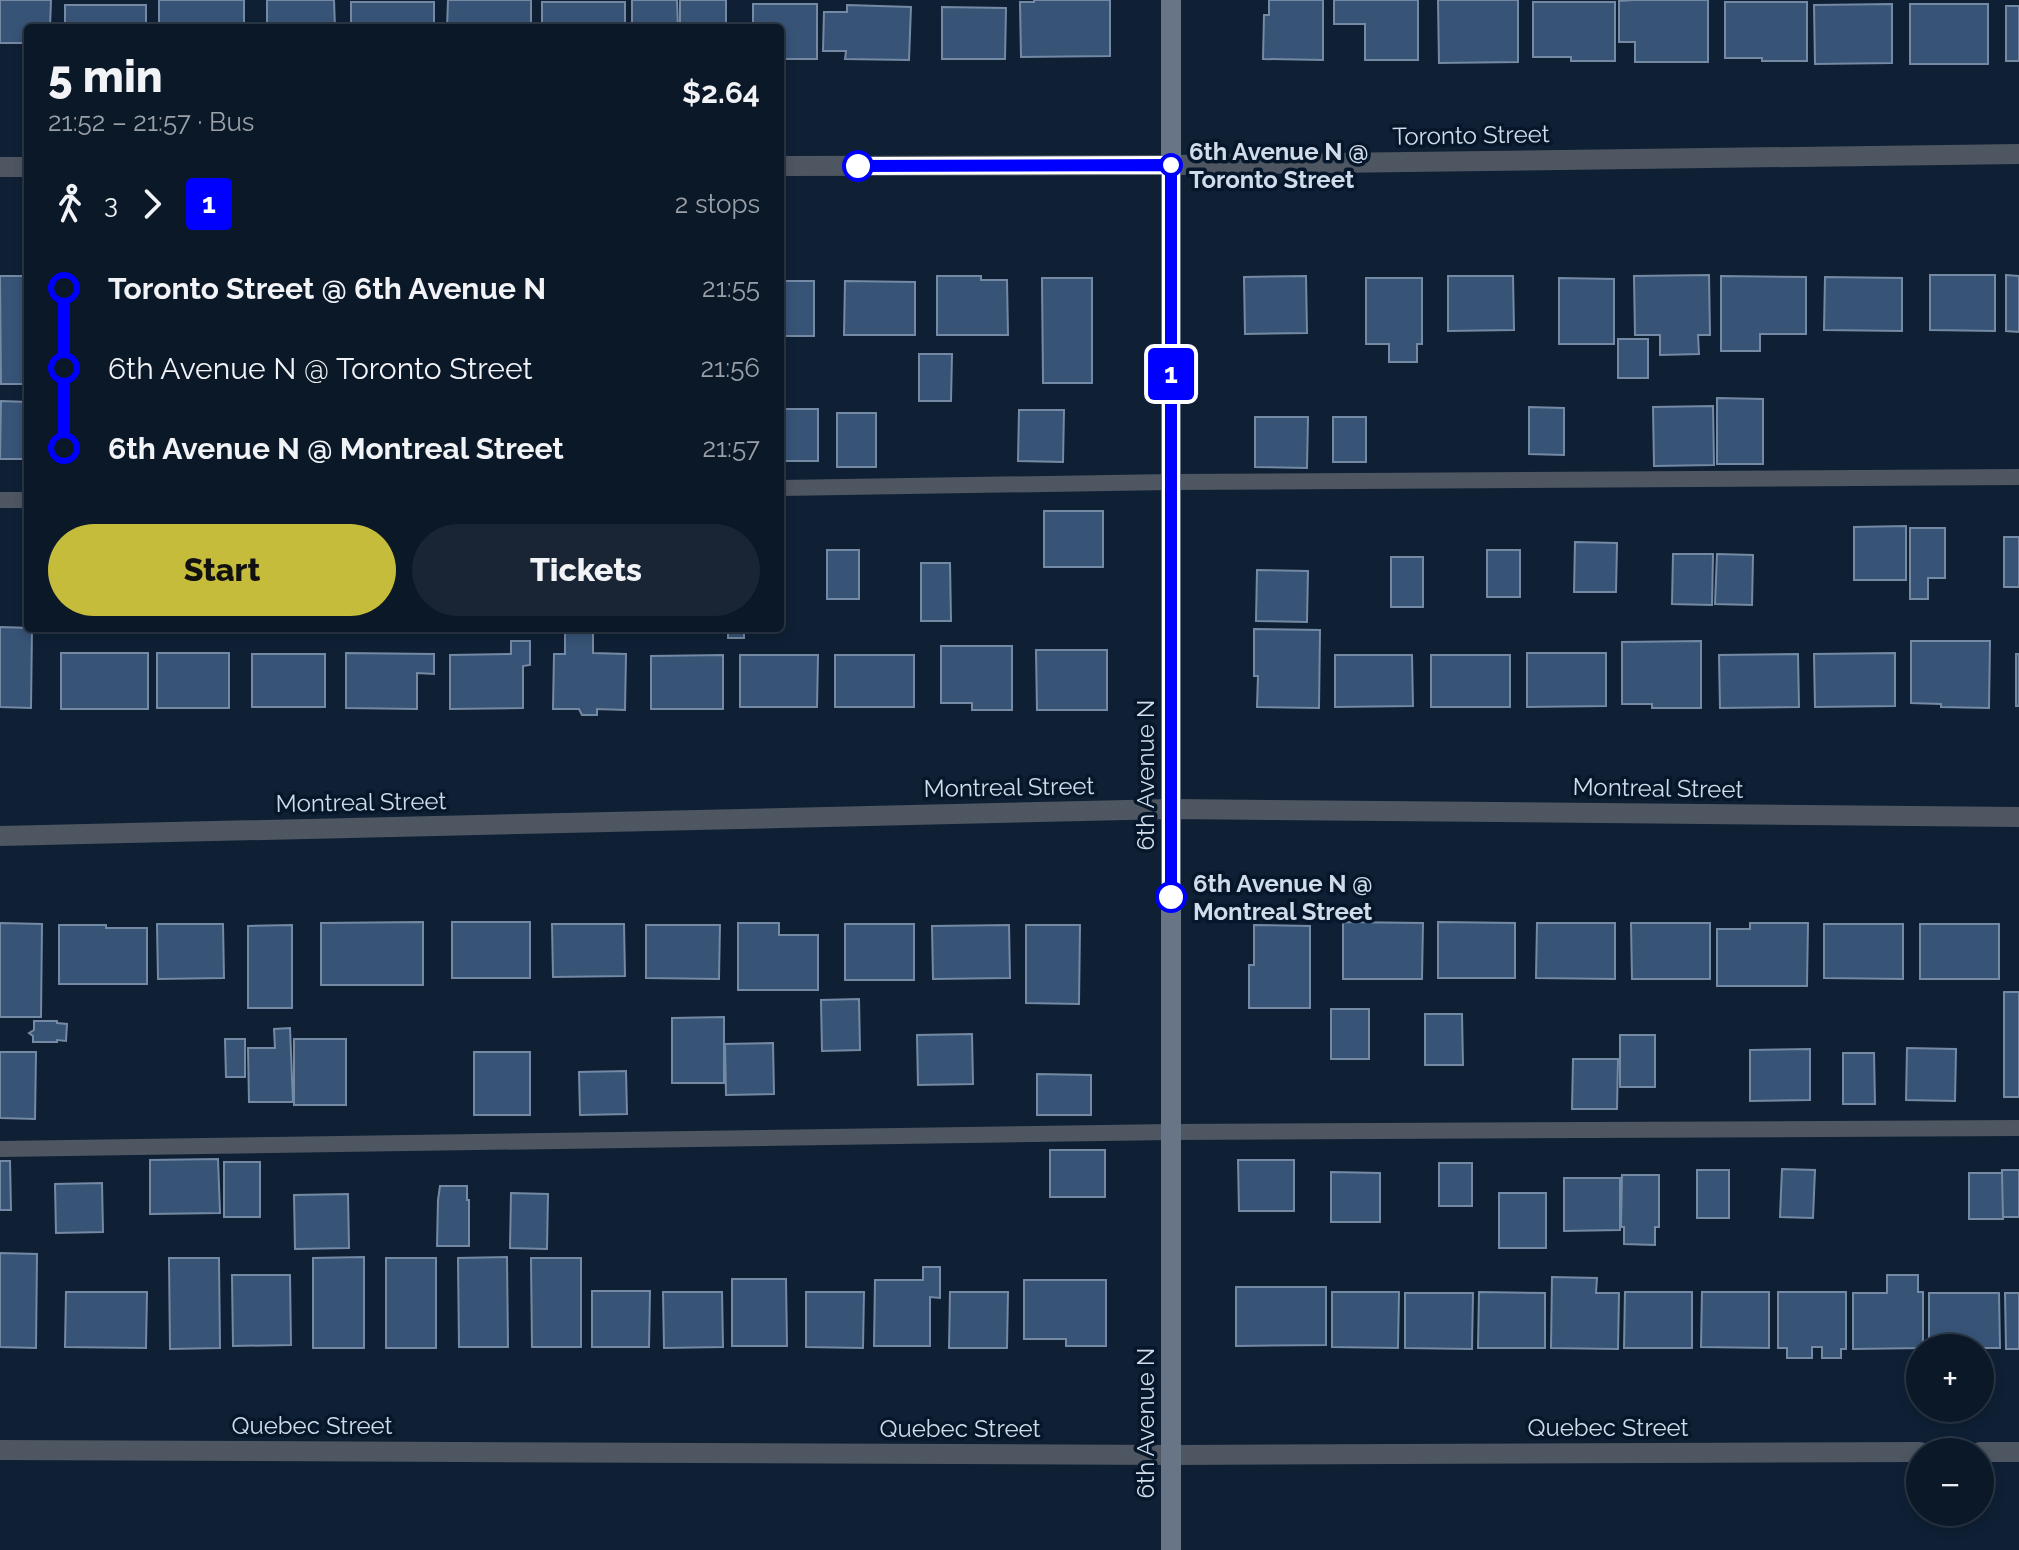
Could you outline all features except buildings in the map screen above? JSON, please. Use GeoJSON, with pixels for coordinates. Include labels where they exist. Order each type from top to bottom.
{"type":"FeatureCollection","features":[{"type":"Feature","properties":{"kind":"street","name":"6th Avenue N"},"geometry":{"type":"LineString","coordinates":[[1171,0],[1171,1550]]}},
{"type":"Feature","properties":{"kind":"street","name":"Toronto Street"},"geometry":{"type":"LineString","coordinates":[[784,166],[1171,165],[2019,154]]}},
{"type":"Feature","properties":{"kind":"street"},"geometry":{"type":"LineString","coordinates":[[0,167],[24,167]]}},
{"type":"Feature","properties":{"kind":"street","name":"Montreal Street"},"geometry":{"type":"LineString","coordinates":[[0,836],[1171,809],[2019,817]]}},
{"type":"Feature","properties":{"kind":"street","name":"Quebec Street"},"geometry":{"type":"LineString","coordinates":[[0,1450],[1171,1455],[1906,1452]]}},
{"type":"Feature","properties":{"kind":"street"},"geometry":{"type":"LineString","coordinates":[[1994,1452],[2019,1452]]}},
{"type":"Feature","properties":{"kind":"lane"},"geometry":{"type":"LineString","coordinates":[[784,488],[1171,482],[2019,477]]}},
{"type":"Feature","properties":{"kind":"lane"},"geometry":{"type":"LineString","coordinates":[[0,500],[24,500]]}},
{"type":"Feature","properties":{"kind":"lane"},"geometry":{"type":"LineString","coordinates":[[0,1149],[1171,1132],[2019,1128]]}},
{"type":"Feature","properties":{"kind":"bus line","name":"1"},"geometry":{"type":"LineString","coordinates":[[858,166],[1171,165],[1171,897]]}},
{"type":"Feature","properties":{"kind":"place","name":"6th Avenue N @ Toronto Street"},"geometry":{"type":"Point","coordinates":[1171,165]}},
{"type":"Feature","properties":{"kind":"place","name":"6th Avenue N @ Montreal Street"},"geometry":{"type":"Point","coordinates":[1171,897]}}]}
